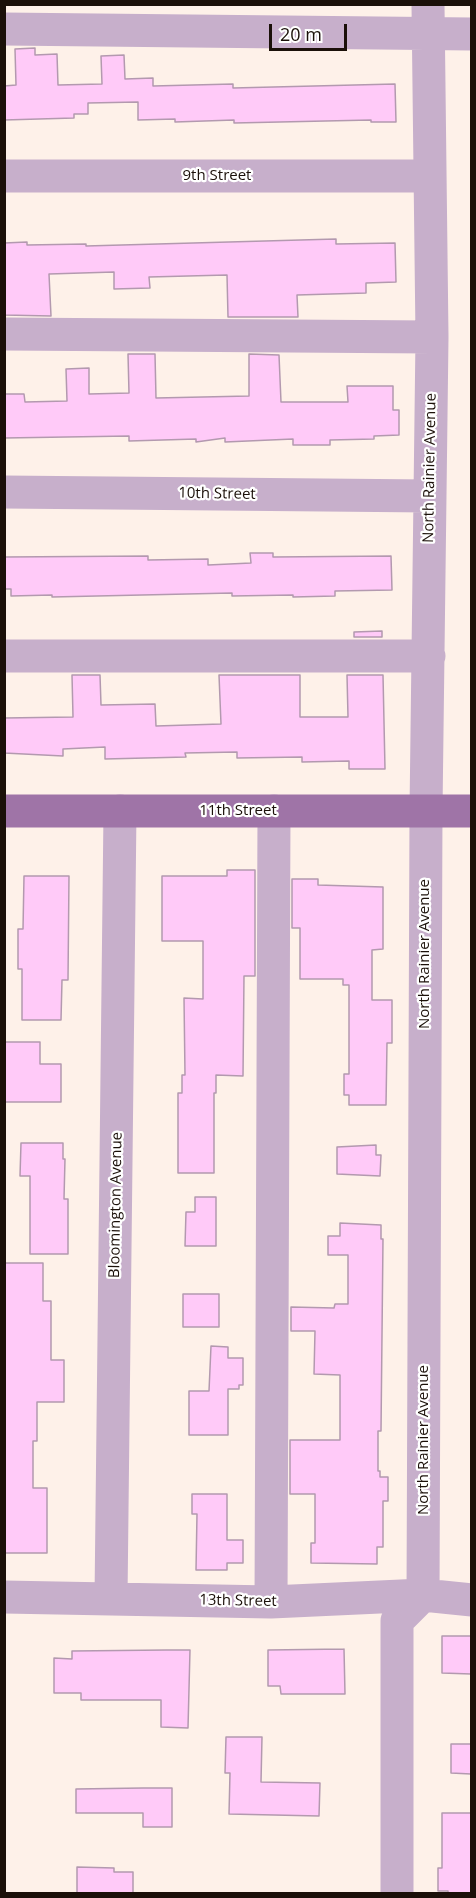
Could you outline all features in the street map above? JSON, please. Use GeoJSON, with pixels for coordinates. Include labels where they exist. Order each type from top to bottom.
{"type":"FeatureCollection","features":[{"type":"Feature","properties":{"kind":"main road","name":"11th Street"},"geometry":{"type":"LineString","coordinates":[[4,811],[471,811]]}},
{"type":"Feature","properties":{"kind":"street"},"geometry":{"type":"LineString","coordinates":[[4,29],[428,19],[471,34]]}},
{"type":"Feature","properties":{"kind":"street","name":"North Rainier Avenue"},"geometry":{"type":"LineString","coordinates":[[423,1595],[426,811],[432,337],[428,19]]}},
{"type":"Feature","properties":{"kind":"street","name":"9th Street"},"geometry":{"type":"LineString","coordinates":[[4,176],[429,176]]}},
{"type":"Feature","properties":{"kind":"street"},"geometry":{"type":"LineString","coordinates":[[4,334],[432,337]]}},
{"type":"Feature","properties":{"kind":"street","name":"10th Street"},"geometry":{"type":"LineString","coordinates":[[4,492],[430,496]]}},
{"type":"Feature","properties":{"kind":"street"},"geometry":{"type":"LineString","coordinates":[[4,656],[429,656]]}},
{"type":"Feature","properties":{"kind":"street","name":"Bloomington Avenue"},"geometry":{"type":"LineString","coordinates":[[111,1598],[120,811]]}},
{"type":"Feature","properties":{"kind":"street"},"geometry":{"type":"LineString","coordinates":[[271,1602],[274,811]]}},
{"type":"Feature","properties":{"kind":"street"},"geometry":{"type":"LineString","coordinates":[[397,1893],[397,1621],[423,1595]]}},
{"type":"Feature","properties":{"kind":"street","name":"13th Street"},"geometry":{"type":"LineString","coordinates":[[4,1597],[271,1602],[423,1595],[471,1600]]}},
{"type":"Feature","properties":{"kind":"building"},"geometry":{"type":"Polygon","coordinates":[[[35,48],[35,55],[57,54],[58,85],[102,84],[101,56],[124,55],[125,79],[153,78],[153,86],[233,84],[233,88],[395,84],[396,122],[371,122],[371,120],[234,123],[234,120],[175,122],[175,119],[138,120],[138,102],[88,103],[88,114],[74,114],[74,118],[4,120],[4,86],[16,85],[15,49],[35,48]]]}},
{"type":"Feature","properties":{"kind":"building"},"geometry":{"type":"Polygon","coordinates":[[[336,239],[336,244],[395,243],[396,282],[366,283],[366,293],[297,295],[298,317],[228,317],[227,275],[149,277],[150,288],[114,289],[114,272],[49,274],[51,316],[4,315],[4,243],[86,244],[86,246],[336,239]]]}},
{"type":"Feature","properties":{"kind":"building"},"geometry":{"type":"Polygon","coordinates":[[[128,354],[155,354],[156,398],[249,396],[249,354],[279,355],[281,402],[348,402],[347,386],[393,386],[393,410],[399,410],[399,435],[374,436],[374,439],[330,440],[330,445],[293,445],[293,439],[225,442],[225,438],[196,442],[196,439],[129,441],[129,436],[4,438],[4,394],[24,394],[25,402],[67,401],[66,369],[89,368],[89,394],[129,393],[128,354]]]}},
{"type":"Feature","properties":{"kind":"building"},"geometry":{"type":"Polygon","coordinates":[[[250,553],[273,553],[273,557],[391,556],[392,590],[335,591],[335,596],[293,597],[293,595],[232,596],[232,593],[52,597],[52,595],[11,596],[11,589],[4,589],[4,557],[148,556],[148,560],[208,559],[208,565],[251,563],[250,553]]]}},
{"type":"Feature","properties":{"kind":"building"},"geometry":{"type":"Polygon","coordinates":[[[382,631],[382,637],[354,637],[354,632],[382,631]]]}},
{"type":"Feature","properties":{"kind":"building"},"geometry":{"type":"Polygon","coordinates":[[[72,675],[100,675],[101,705],[155,704],[156,726],[221,724],[219,675],[300,675],[300,717],[348,717],[347,675],[383,675],[385,769],[349,769],[349,761],[302,762],[302,757],[237,758],[237,752],[185,753],[186,757],[105,759],[105,747],[63,749],[63,756],[4,753],[4,718],[73,717],[72,675]]]}},
{"type":"Feature","properties":{"kind":"building"},"geometry":{"type":"Polygon","coordinates":[[[227,870],[255,870],[255,976],[244,976],[243,1076],[216,1075],[214,1173],[178,1173],[178,1093],[182,1093],[182,1075],[185,1075],[184,998],[203,999],[203,941],[162,941],[162,876],[227,876],[227,870]]]}},
{"type":"Feature","properties":{"kind":"building"},"geometry":{"type":"Polygon","coordinates":[[[24,876],[69,876],[68,980],[62,980],[61,1020],[22,1020],[22,969],[18,969],[18,929],[23,929],[24,876]]]}},
{"type":"Feature","properties":{"kind":"building"},"geometry":{"type":"Polygon","coordinates":[[[292,879],[318,879],[318,885],[383,887],[383,949],[372,950],[372,1000],[392,1000],[392,1043],[387,1043],[386,1105],[349,1105],[349,1095],[344,1095],[344,1074],[349,1074],[349,985],[343,985],[343,979],[300,979],[300,928],[292,928],[292,879]]]}},
{"type":"Feature","properties":{"kind":"building"},"geometry":{"type":"Polygon","coordinates":[[[4,1042],[40,1042],[40,1064],[61,1064],[61,1102],[4,1102],[4,1042]]]}},
{"type":"Feature","properties":{"kind":"building"},"geometry":{"type":"Polygon","coordinates":[[[21,1143],[63,1143],[64,1199],[68,1199],[68,1254],[30,1254],[30,1176],[20,1176],[21,1143]]]}},
{"type":"Feature","properties":{"kind":"building"},"geometry":{"type":"Polygon","coordinates":[[[376,1145],[376,1155],[381,1155],[380,1176],[337,1174],[337,1147],[376,1145]]]}},
{"type":"Feature","properties":{"kind":"building"},"geometry":{"type":"Polygon","coordinates":[[[195,1197],[216,1197],[216,1246],[185,1246],[186,1212],[195,1212],[195,1197]]]}},
{"type":"Feature","properties":{"kind":"building"},"geometry":{"type":"Polygon","coordinates":[[[340,1223],[381,1225],[381,1239],[383,1239],[381,1431],[378,1431],[378,1471],[380,1471],[380,1477],[388,1477],[388,1501],[383,1501],[383,1547],[377,1547],[377,1564],[311,1563],[311,1543],[315,1543],[315,1494],[290,1494],[290,1440],[340,1440],[340,1375],[314,1374],[315,1331],[291,1331],[291,1307],[334,1308],[335,1304],[348,1304],[348,1255],[328,1255],[328,1236],[340,1236],[340,1223]]]}},
{"type":"Feature","properties":{"kind":"building"},"geometry":{"type":"Polygon","coordinates":[[[4,1263],[43,1263],[43,1301],[51,1301],[51,1360],[64,1360],[64,1402],[37,1402],[37,1441],[33,1441],[33,1488],[47,1488],[47,1553],[4,1553],[4,1263]]]}},
{"type":"Feature","properties":{"kind":"building"},"geometry":{"type":"Polygon","coordinates":[[[183,1294],[219,1294],[219,1327],[183,1327],[183,1294]]]}},
{"type":"Feature","properties":{"kind":"building"},"geometry":{"type":"Polygon","coordinates":[[[211,1346],[228,1347],[228,1358],[243,1358],[243,1385],[239,1385],[239,1389],[228,1389],[228,1435],[189,1435],[189,1391],[209,1391],[211,1346]]]}},
{"type":"Feature","properties":{"kind":"building"},"geometry":{"type":"Polygon","coordinates":[[[192,1494],[227,1494],[227,1540],[243,1540],[243,1563],[227,1563],[227,1570],[196,1570],[197,1514],[192,1514],[192,1494]]]}},
{"type":"Feature","properties":{"kind":"building"},"geometry":{"type":"Polygon","coordinates":[[[442,1636],[471,1636],[471,1674],[442,1673],[442,1636]]]}},
{"type":"Feature","properties":{"kind":"building"},"geometry":{"type":"Polygon","coordinates":[[[344,1649],[345,1694],[281,1694],[280,1686],[268,1686],[268,1650],[344,1649]]]}},
{"type":"Feature","properties":{"kind":"building"},"geometry":{"type":"Polygon","coordinates":[[[190,1650],[188,1728],[161,1727],[161,1700],[81,1700],[81,1693],[54,1693],[54,1658],[72,1659],[72,1651],[190,1650]]]}},
{"type":"Feature","properties":{"kind":"building"},"geometry":{"type":"Polygon","coordinates":[[[226,1737],[262,1737],[261,1782],[320,1783],[319,1816],[229,1814],[230,1773],[225,1773],[226,1737]]]}},
{"type":"Feature","properties":{"kind":"building"},"geometry":{"type":"Polygon","coordinates":[[[451,1744],[471,1744],[471,1774],[451,1773],[451,1744]]]}},
{"type":"Feature","properties":{"kind":"building"},"geometry":{"type":"Polygon","coordinates":[[[172,1788],[172,1827],[143,1827],[143,1813],[76,1813],[76,1789],[172,1788]]]}},
{"type":"Feature","properties":{"kind":"building"},"geometry":{"type":"Polygon","coordinates":[[[442,1813],[471,1813],[471,1893],[438,1891],[438,1868],[442,1868],[442,1813]]]}},
{"type":"Feature","properties":{"kind":"building"},"geometry":{"type":"Polygon","coordinates":[[[77,1867],[114,1868],[114,1872],[133,1872],[133,1893],[77,1893],[77,1867]]]}}]}
